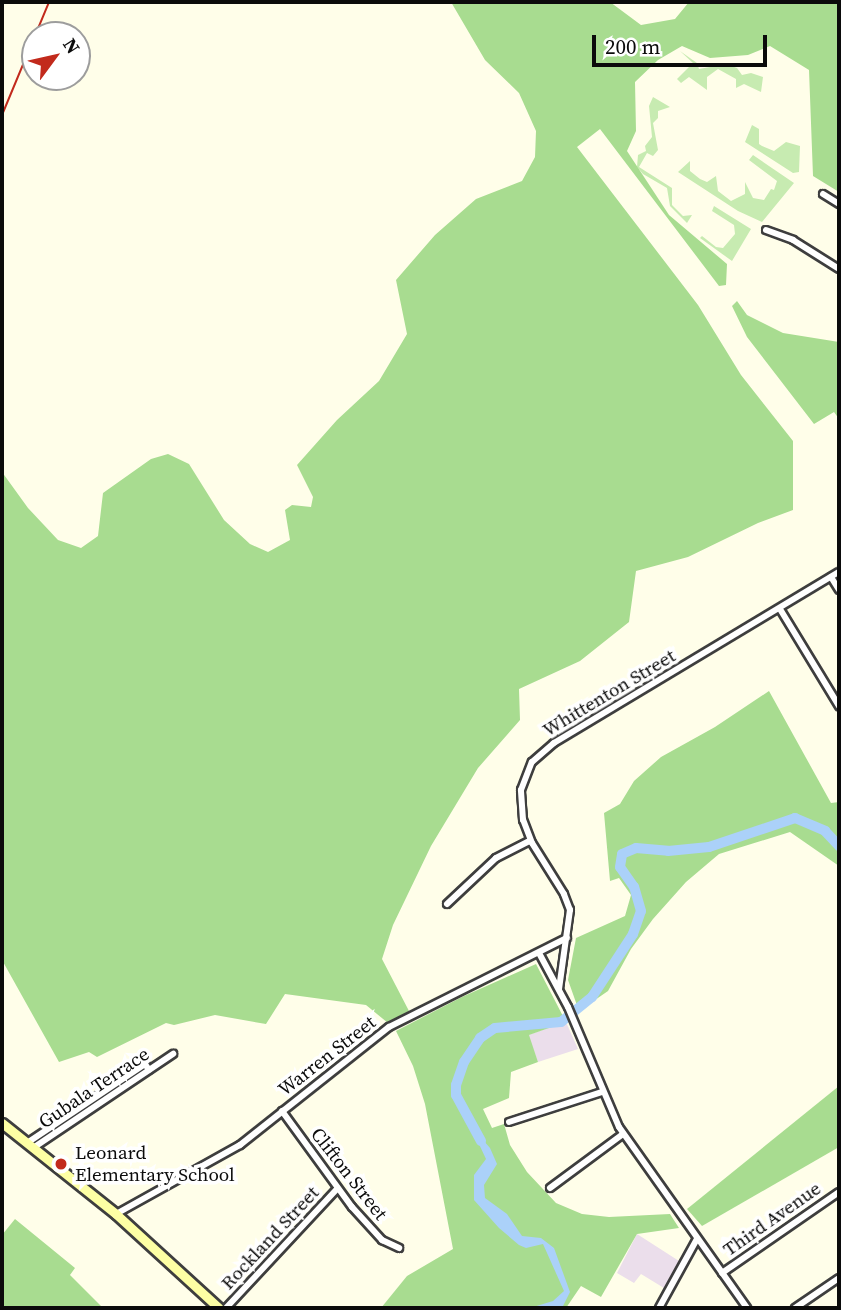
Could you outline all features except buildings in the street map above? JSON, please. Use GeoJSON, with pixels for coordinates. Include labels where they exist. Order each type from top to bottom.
{"type":"FeatureCollection","features":[{"type":"Feature","properties":{"kind":"street"},"geometry":{"type":"LineString","coordinates":[[823,194],[839,204]]}},
{"type":"Feature","properties":{"kind":"street"},"geometry":{"type":"LineString","coordinates":[[766,230],[793,240],[839,269]]}},
{"type":"Feature","properties":{"kind":"street","name":"Whittenton Street"},"geometry":{"type":"LineString","coordinates":[[559,989],[570,918],[568,902],[530,841],[523,820],[522,790],[528,769],[540,753],[839,572]]}},
{"type":"Feature","properties":{"kind":"street"},"geometry":{"type":"LineString","coordinates":[[831,577],[839,590]]}},
{"type":"Feature","properties":{"kind":"street"},"geometry":{"type":"LineString","coordinates":[[780,608],[839,706]]}},
{"type":"Feature","properties":{"kind":"street"},"geometry":{"type":"LineString","coordinates":[[447,904],[496,858],[530,841]]}},
{"type":"Feature","properties":{"kind":"street","name":"Warren Street"},"geometry":{"type":"LineString","coordinates":[[116,1214],[229,1152],[389,1027],[567,938]]}},
{"type":"Feature","properties":{"kind":"street"},"geometry":{"type":"LineString","coordinates":[[540,953],[568,1007],[602,1092],[623,1134],[747,1308]]}},
{"type":"Feature","properties":{"kind":"street","name":"Gubala Terrace"},"geometry":{"type":"LineString","coordinates":[[30,1145],[173,1054]]}},
{"type":"Feature","properties":{"kind":"street","name":"Gubala Terrace"},"geometry":{"type":"LineString","coordinates":[[30,1145],[145,1064],[149,1070]]}},
{"type":"Feature","properties":{"kind":"street"},"geometry":{"type":"LineString","coordinates":[[509,1122],[602,1092]]}},
{"type":"Feature","properties":{"kind":"street","name":"Clifton Street"},"geometry":{"type":"LineString","coordinates":[[282,1111],[337,1189],[379,1237],[399,1248]]}},
{"type":"Feature","properties":{"kind":"street"},"geometry":{"type":"LineString","coordinates":[[2,1123],[116,1214],[219,1308]]}},
{"type":"Feature","properties":{"kind":"street"},"geometry":{"type":"LineString","coordinates":[[550,1188],[623,1134]]}},
{"type":"Feature","properties":{"kind":"street","name":"Rockland Street"},"geometry":{"type":"LineString","coordinates":[[226,1308],[337,1189]]}},
{"type":"Feature","properties":{"kind":"street","name":"Third Avenue"},"geometry":{"type":"LineString","coordinates":[[722,1273],[839,1192]]}},
{"type":"Feature","properties":{"kind":"street"},"geometry":{"type":"LineString","coordinates":[[659,1308],[697,1239]]}},
{"type":"Feature","properties":{"kind":"street"},"geometry":{"type":"LineString","coordinates":[[795,1308],[839,1278]]}},
{"type":"Feature","properties":{"kind":"shaded area"},"geometry":{"type":"Polygon","coordinates":[[[566,1022],[578,1049],[538,1062],[528,1035],[566,1022]]]}},
{"type":"Feature","properties":{"kind":"shaded area"},"geometry":{"type":"Polygon","coordinates":[[[637,1234],[679,1261],[664,1288],[641,1274],[634,1283],[617,1273],[637,1234]]]}},
{"type":"Feature","properties":{"kind":"green space"},"geometry":{"type":"Polygon","coordinates":[[[451,2],[610,2],[641,25],[675,19],[689,2],[839,2],[839,192],[813,176],[809,70],[770,46],[748,55],[710,58],[682,46],[658,60],[635,82],[636,131],[627,151],[669,215],[727,264],[726,285],[719,286],[600,129],[577,147],[698,305],[741,375],[793,441],[793,510],[758,523],[688,557],[636,571],[629,622],[580,661],[519,689],[520,720],[478,768],[431,846],[393,925],[382,959],[409,1011],[388,1023],[366,1005],[285,994],[266,1024],[215,1015],[174,1025],[166,1023],[97,1057],[89,1052],[59,1062],[2,960],[2,472],[28,508],[58,540],[81,548],[98,536],[103,493],[151,459],[168,454],[189,464],[224,520],[250,544],[268,552],[290,540],[285,510],[292,505],[311,507],[313,497],[297,465],[337,420],[379,381],[407,334],[396,280],[435,235],[476,199],[522,181],[535,157],[536,131],[519,93],[485,60],[451,2]]]}},
{"type":"Feature","properties":{"kind":"green space"},"geometry":{"type":"Polygon","coordinates":[[[680,51],[697,63],[699,69],[726,64],[737,68],[742,75],[751,73],[763,77],[761,92],[744,84],[736,88],[736,79],[718,69],[707,77],[707,90],[689,77],[681,83],[677,79],[693,63],[680,51]]]}},
{"type":"Feature","properties":{"kind":"green space"},"geometry":{"type":"Polygon","coordinates":[[[653,97],[670,107],[658,111],[658,118],[653,123],[658,150],[653,156],[647,153],[639,167],[672,188],[672,205],[683,216],[692,215],[687,223],[670,206],[667,188],[643,174],[637,167],[638,155],[646,151],[645,146],[652,137],[649,106],[653,97]]]}},
{"type":"Feature","properties":{"kind":"green space"},"geometry":{"type":"Polygon","coordinates":[[[752,125],[759,129],[759,144],[762,146],[774,151],[786,142],[800,146],[799,172],[793,173],[745,142],[752,125]]]}},
{"type":"Feature","properties":{"kind":"green space"},"geometry":{"type":"Polygon","coordinates":[[[753,155],[794,183],[762,222],[738,211],[678,172],[690,161],[690,171],[700,179],[707,182],[716,176],[718,191],[731,201],[745,194],[745,182],[753,198],[764,200],[771,189],[774,190],[777,181],[749,160],[753,155]]]}},
{"type":"Feature","properties":{"kind":"green space"},"geometry":{"type":"Polygon","coordinates":[[[714,206],[751,229],[732,261],[700,238],[702,236],[716,247],[723,248],[735,234],[734,225],[712,211],[714,206]]]}},
{"type":"Feature","properties":{"kind":"green space"},"geometry":{"type":"Polygon","coordinates":[[[737,301],[747,315],[783,333],[839,342],[839,419],[834,412],[814,424],[747,337],[732,306],[737,301]]]}},
{"type":"Feature","properties":{"kind":"green space"},"geometry":{"type":"Polygon","coordinates":[[[769,691],[831,803],[839,802],[839,866],[790,832],[719,854],[686,882],[653,919],[631,949],[608,991],[579,1011],[568,980],[576,938],[625,916],[631,895],[619,878],[610,881],[604,813],[620,804],[634,781],[661,757],[715,727],[769,691]]]}},
{"type":"Feature","properties":{"kind":"green space"},"geometry":{"type":"Polygon","coordinates":[[[536,964],[566,1022],[529,1035],[538,1062],[511,1072],[509,1098],[483,1109],[492,1128],[504,1124],[510,1145],[527,1172],[556,1203],[582,1214],[609,1217],[670,1214],[679,1228],[637,1234],[601,1297],[581,1286],[566,1308],[381,1308],[407,1276],[453,1249],[425,1104],[413,1066],[396,1031],[462,997],[536,964]]]}},
{"type":"Feature","properties":{"kind":"green space"},"geometry":{"type":"Polygon","coordinates":[[[839,1086],[839,1147],[702,1226],[687,1209],[839,1086]]]}},
{"type":"Feature","properties":{"kind":"green space"},"geometry":{"type":"Polygon","coordinates":[[[15,1219],[75,1268],[70,1275],[103,1308],[2,1308],[2,1235],[15,1219]]]}},
{"type":"Feature","properties":{"kind":"water"},"geometry":{"type":"Polygon","coordinates":[[[470,1125],[490,1148],[497,1164],[484,1185],[485,1198],[507,1214],[522,1236],[541,1238],[554,1248],[570,1292],[562,1308],[530,1308],[553,1301],[564,1291],[543,1244],[526,1248],[519,1245],[499,1228],[474,1200],[474,1175],[486,1159],[470,1125]]]}},
{"type":"Feature","properties":{"kind":"waterway"},"geometry":{"type":"LineString","coordinates":[[481,1141],[456,1095],[456,1085],[464,1062],[480,1038],[495,1028],[561,1022],[592,997],[633,934],[641,911],[634,887],[620,867],[622,854],[636,848],[668,851],[709,847],[795,818],[825,831],[839,846]]}},
{"type":"Feature","properties":{"kind":"railway"},"geometry":{"type":"LineString","coordinates":[[2,115],[49,2]]}},
{"type":"Feature","properties":{"kind":"place","name":"Leonard Elementary School"},"geometry":{"type":"Point","coordinates":[61,1164]}}]}
